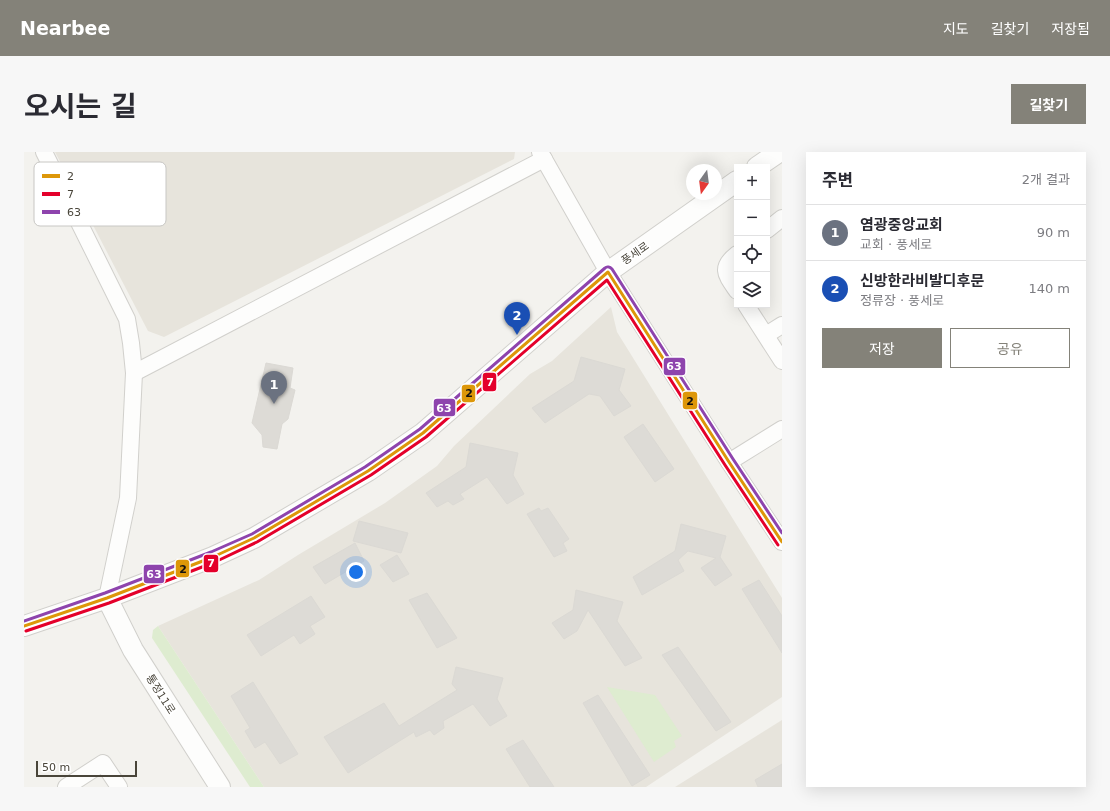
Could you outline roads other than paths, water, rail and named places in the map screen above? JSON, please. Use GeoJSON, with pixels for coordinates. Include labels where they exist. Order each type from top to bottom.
{"type":"FeatureCollection","features":[{"type":"Feature","properties":{"kind":"street"},"geometry":{"type":"LineString","coordinates":[[44,152],[49,162]]}},
{"type":"Feature","properties":{"kind":"street"},"geometry":{"type":"LineString","coordinates":[[761,164],[779,152]]}},
{"type":"Feature","properties":{"kind":"street"},"geometry":{"type":"LineString","coordinates":[[134,373],[542,155],[608,272],[729,462],[782,542]]}},
{"type":"Feature","properties":{"kind":"street","name":"풍세로"},"geometry":{"type":"LineString","coordinates":[[24,626],[107,598],[213,557],[254,538],[368,471],[423,433],[608,272],[734,183]]}},
{"type":"Feature","properties":{"kind":"street"},"geometry":{"type":"LineString","coordinates":[[770,228],[782,218]]}},
{"type":"Feature","properties":{"kind":"street"},"geometry":{"type":"LineString","coordinates":[[81,226],[127,319],[134,373],[128,498],[107,598]]}},
{"type":"Feature","properties":{"kind":"street"},"geometry":{"type":"LineString","coordinates":[[734,256],[726,265],[726,271],[734,286]]}},
{"type":"Feature","properties":{"kind":"street"},"geometry":{"type":"LineString","coordinates":[[748,308],[782,361]]}},
{"type":"Feature","properties":{"kind":"street"},"geometry":{"type":"LineString","coordinates":[[766,335],[782,325]]}},
{"type":"Feature","properties":{"kind":"street"},"geometry":{"type":"LineString","coordinates":[[729,462],[782,429]]}},
{"type":"Feature","properties":{"kind":"street","name":"통정11로"},"geometry":{"type":"LineString","coordinates":[[107,598],[133,650],[220,787]]}},
{"type":"Feature","properties":{"kind":"street"},"geometry":{"type":"LineString","coordinates":[[66,787],[103,763],[119,787]]}},
{"type":"Feature","properties":{"kind":"place","name":"신방한라비발디후문"},"geometry":{"type":"Point","coordinates":[517,335]}},
{"type":"Feature","properties":{"kind":"place","name":"염광중앙교회"},"geometry":{"type":"Point","coordinates":[274,404]}}]}
